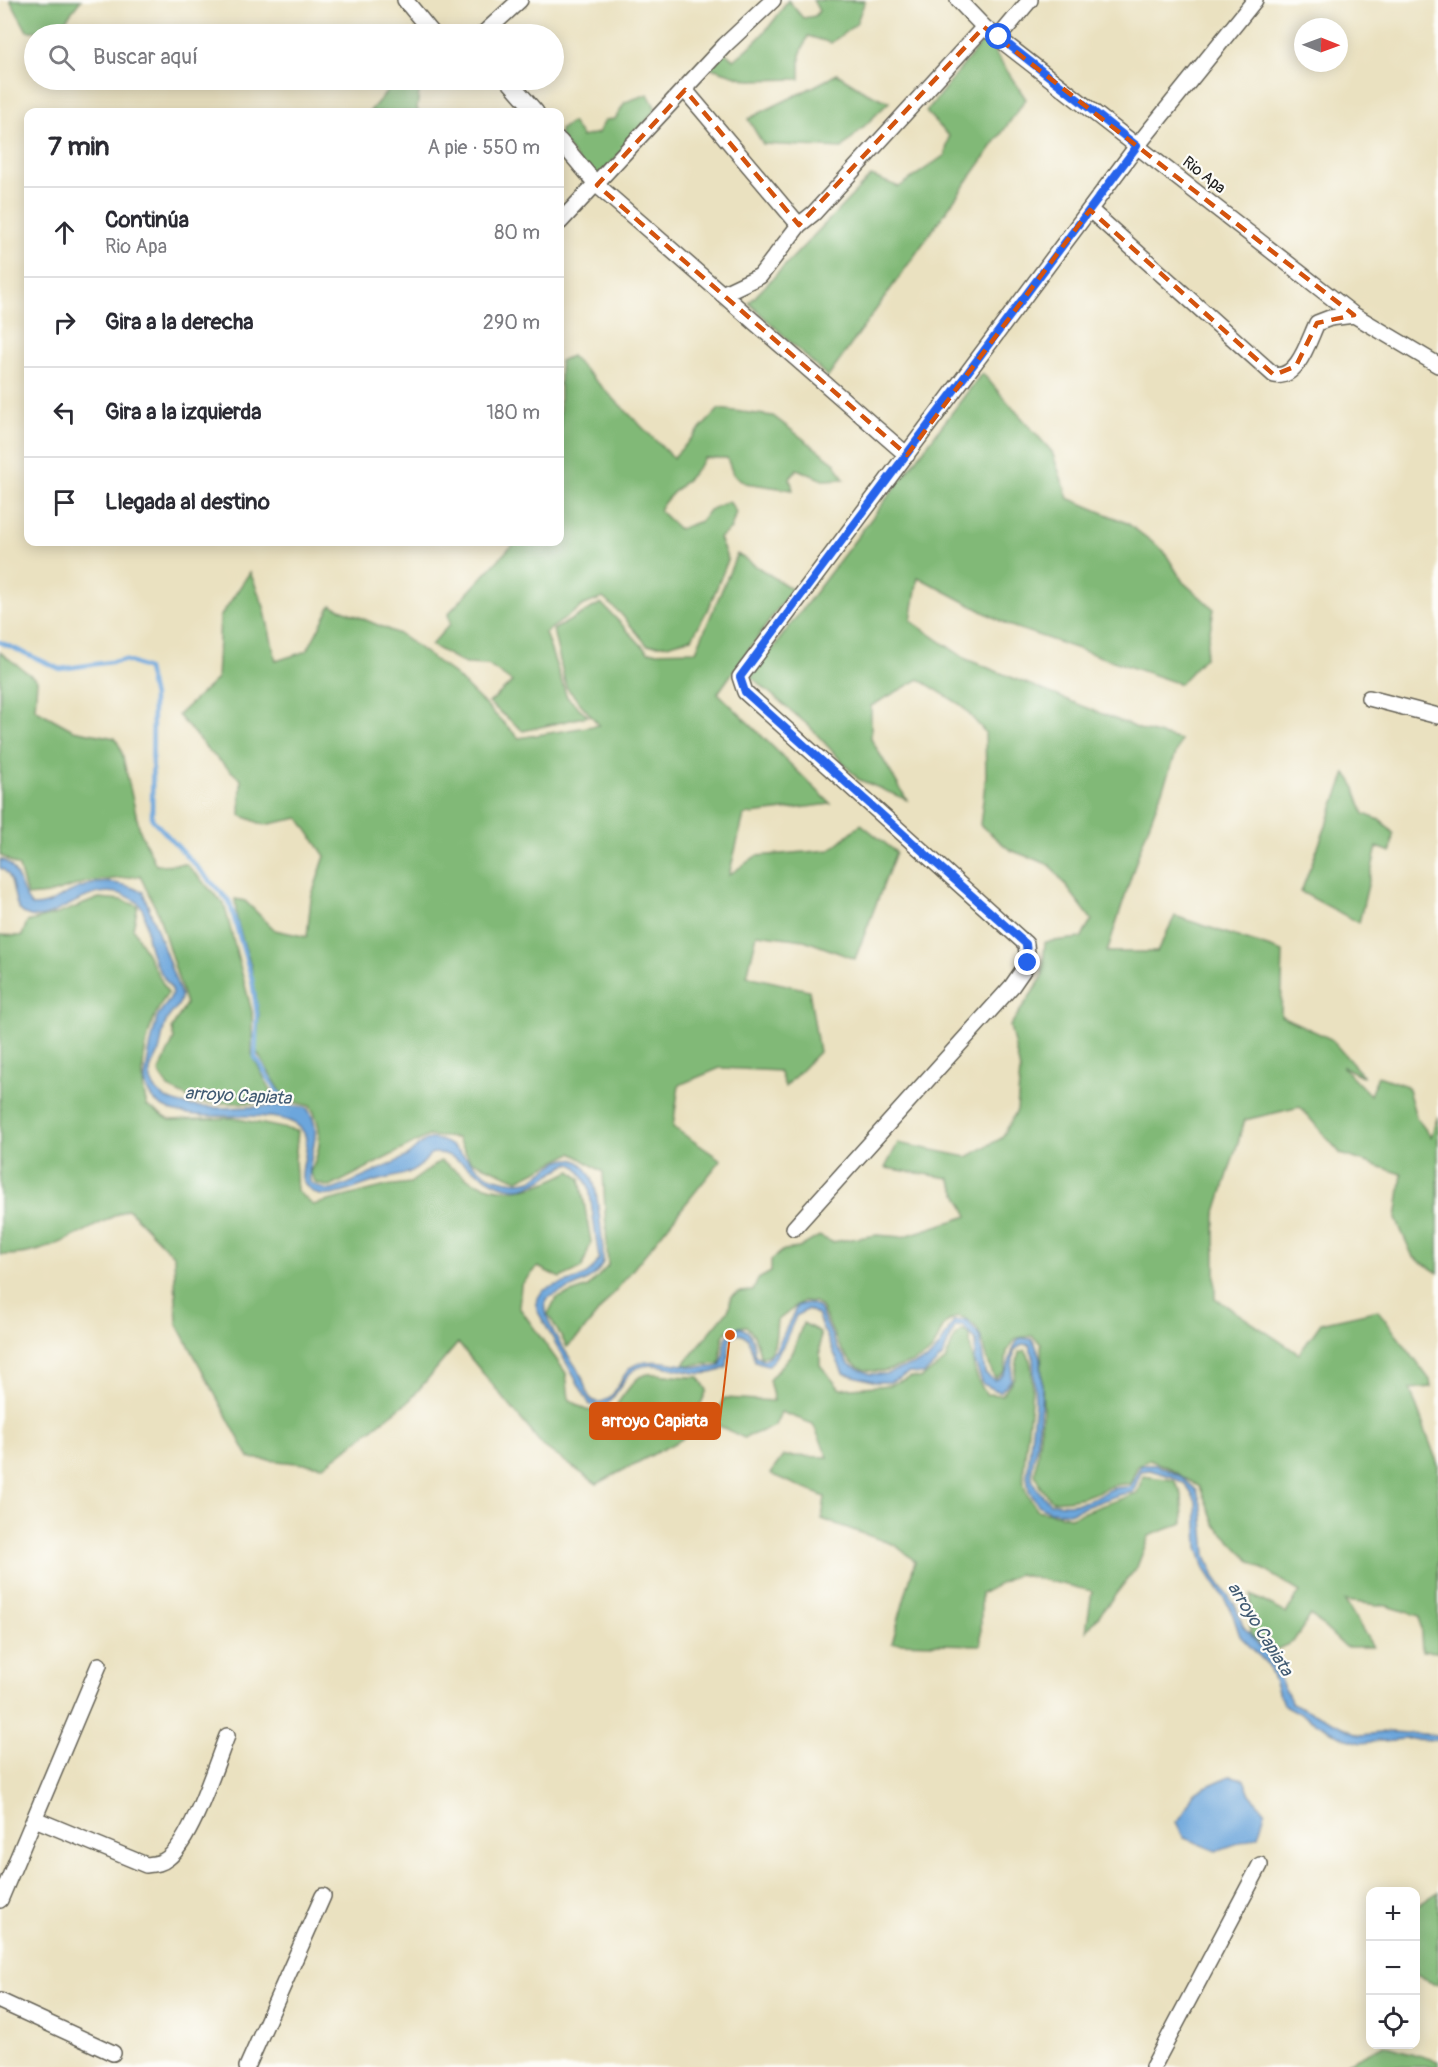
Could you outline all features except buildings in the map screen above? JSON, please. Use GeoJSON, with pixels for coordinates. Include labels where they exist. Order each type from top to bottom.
{"type":"FeatureCollection","features":[{"type":"Feature","properties":{"kind":"street"},"geometry":{"type":"LineString","coordinates":[[405,0],[425,24]]}},
{"type":"Feature","properties":{"kind":"street"},"geometry":{"type":"LineString","coordinates":[[494,24],[520,0]]}},
{"type":"Feature","properties":{"kind":"street"},"geometry":{"type":"LineString","coordinates":[[564,218],[725,45],[772,0]]}},
{"type":"Feature","properties":{"kind":"street","name":"Rio Apa"},"geometry":{"type":"LineString","coordinates":[[958,0],[984,27],[1354,315],[1438,365]]}},
{"type":"Feature","properties":{"kind":"street"},"geometry":{"type":"LineString","coordinates":[[999,37],[1029,0]]}},
{"type":"Feature","properties":{"kind":"street"},"geometry":{"type":"LineString","coordinates":[[794,1228],[1012,986],[1028,963],[1026,944],[741,685],[740,677],[1137,146],[1255,0]]}},
{"type":"Feature","properties":{"kind":"street"},"geometry":{"type":"LineString","coordinates":[[722,294],[760,276],[800,225],[814,213],[984,27]]}},
{"type":"Feature","properties":{"kind":"street"},"geometry":{"type":"LineString","coordinates":[[517,90],[532,108]]}},
{"type":"Feature","properties":{"kind":"street"},"geometry":{"type":"LineString","coordinates":[[685,90],[800,225]]}},
{"type":"Feature","properties":{"kind":"street"},"geometry":{"type":"LineString","coordinates":[[564,146],[597,185],[907,455]]}},
{"type":"Feature","properties":{"kind":"street"},"geometry":{"type":"LineString","coordinates":[[1090,210],[1275,375],[1285,374],[1296,366],[1317,323],[1330,318],[1354,315]]}},
{"type":"Feature","properties":{"kind":"street"},"geometry":{"type":"LineString","coordinates":[[1369,698],[1438,716]]}},
{"type":"Feature","properties":{"kind":"street"},"geometry":{"type":"LineString","coordinates":[[0,1900],[99,1665]]}},
{"type":"Feature","properties":{"kind":"street"},"geometry":{"type":"LineString","coordinates":[[34,1820],[146,1865],[158,1864],[168,1858],[183,1843],[227,1736]]}},
{"type":"Feature","properties":{"kind":"street"},"geometry":{"type":"LineString","coordinates":[[1153,2067],[1260,1865]]}},
{"type":"Feature","properties":{"kind":"street"},"geometry":{"type":"LineString","coordinates":[[247,2067],[323,1896]]}},
{"type":"Feature","properties":{"kind":"street"},"geometry":{"type":"LineString","coordinates":[[0,2001],[113,2053]]}},
{"type":"Feature","properties":{"kind":"highlighted area"},"geometry":{"type":"Polygon","coordinates":[[[984,27],[1354,315],[1317,323],[1296,366],[1274,375],[1090,210],[907,455],[597,185],[685,90],[799,225],[984,27]]]}},
{"type":"Feature","properties":{"kind":"green space"},"geometry":{"type":"Polygon","coordinates":[[[10,0],[81,0],[62,24],[24,26],[10,0]]]}},
{"type":"Feature","properties":{"kind":"green space"},"geometry":{"type":"Polygon","coordinates":[[[788,0],[803,18],[815,16],[819,11],[813,0],[865,1],[856,24],[831,43],[808,36],[800,55],[800,79],[749,80],[711,68],[720,49],[734,60],[750,47],[771,25],[788,0]]]}},
{"type":"Feature","properties":{"kind":"green space"},"geometry":{"type":"Polygon","coordinates":[[[985,38],[1026,99],[828,377],[749,303],[871,176],[899,187],[945,155],[949,136],[926,112],[985,38]]]}},
{"type":"Feature","properties":{"kind":"green space"},"geometry":{"type":"Polygon","coordinates":[[[837,74],[864,91],[889,102],[842,148],[763,144],[748,119],[837,74]]]}},
{"type":"Feature","properties":{"kind":"green space"},"geometry":{"type":"Polygon","coordinates":[[[388,90],[419,90],[417,108],[372,108],[388,90]]]}},
{"type":"Feature","properties":{"kind":"green space"},"geometry":{"type":"Polygon","coordinates":[[[648,94],[656,109],[595,183],[564,142],[564,127],[572,122],[582,137],[598,133],[605,120],[615,119],[625,102],[648,94]]]}},
{"type":"Feature","properties":{"kind":"green space"},"geometry":{"type":"Polygon","coordinates":[[[571,356],[673,458],[719,409],[773,416],[835,463],[844,479],[823,480],[797,469],[790,478],[793,490],[745,483],[733,474],[727,458],[704,458],[659,510],[679,529],[701,521],[709,510],[729,501],[736,512],[731,529],[719,538],[728,560],[709,607],[692,638],[667,645],[647,645],[621,614],[603,598],[584,605],[545,633],[567,697],[588,716],[523,731],[489,703],[512,682],[488,665],[465,664],[431,645],[450,624],[448,614],[511,546],[564,546],[564,359],[571,356]]]}},
{"type":"Feature","properties":{"kind":"green space"},"geometry":{"type":"Polygon","coordinates":[[[982,373],[1052,452],[1068,498],[1127,523],[1164,551],[1183,582],[1214,609],[1205,657],[1180,684],[1008,625],[918,577],[911,621],[966,659],[1142,730],[1181,740],[1140,849],[1107,952],[1157,952],[1175,916],[1283,952],[1281,1016],[1331,1039],[1364,1077],[1342,1066],[1370,1095],[1378,1076],[1407,1086],[1416,1117],[1431,1137],[1438,1116],[1438,1273],[1413,1257],[1396,1219],[1402,1174],[1341,1154],[1300,1107],[1245,1120],[1215,1215],[1215,1298],[1299,1354],[1321,1323],[1378,1310],[1430,1380],[1431,1387],[1410,1389],[1438,1465],[1438,1652],[1422,1651],[1420,1616],[1387,1606],[1345,1601],[1373,1647],[1345,1647],[1311,1615],[1293,1642],[1271,1652],[1250,1634],[1251,1595],[1286,1613],[1300,1592],[1250,1561],[1215,1525],[1200,1487],[1165,1466],[1149,1460],[1138,1465],[1130,1484],[1113,1486],[1071,1500],[1052,1501],[1040,1487],[1035,1474],[1043,1410],[1041,1344],[1032,1336],[1017,1338],[1007,1351],[1005,1371],[995,1378],[979,1333],[967,1320],[958,1316],[946,1323],[931,1352],[924,1357],[883,1371],[869,1371],[848,1359],[821,1307],[815,1302],[803,1301],[777,1321],[775,1343],[766,1355],[761,1357],[754,1335],[746,1326],[729,1330],[722,1338],[720,1364],[683,1365],[729,1309],[731,1297],[739,1292],[753,1291],[758,1279],[771,1272],[771,1260],[784,1250],[799,1248],[819,1236],[832,1242],[877,1235],[902,1237],[968,1216],[949,1178],[885,1168],[898,1143],[967,1157],[1002,1138],[1017,1110],[1020,1070],[1010,1026],[1042,978],[1045,942],[1081,938],[1092,920],[1050,865],[1010,850],[980,825],[986,775],[985,732],[961,705],[919,679],[871,706],[871,739],[907,800],[858,779],[809,726],[751,677],[982,373]]]}},
{"type":"Feature","properties":{"kind":"green space"},"geometry":{"type":"Polygon","coordinates":[[[737,554],[792,589],[718,693],[831,804],[744,815],[729,875],[756,856],[830,850],[861,824],[896,852],[855,959],[804,940],[757,934],[747,976],[809,990],[819,1052],[785,1087],[779,1071],[720,1068],[679,1085],[673,1127],[721,1160],[580,1335],[567,1347],[548,1314],[556,1298],[588,1287],[608,1266],[603,1172],[572,1153],[518,1180],[470,1160],[457,1138],[428,1136],[330,1187],[316,1183],[310,1172],[319,1147],[319,1130],[314,1114],[310,1106],[286,1100],[256,1051],[259,1015],[251,966],[237,921],[235,899],[245,901],[275,930],[307,937],[311,898],[325,856],[299,818],[264,825],[240,815],[241,780],[209,751],[178,715],[217,679],[220,617],[250,572],[264,607],[276,661],[307,651],[331,605],[401,635],[455,675],[519,738],[599,725],[566,687],[553,630],[601,603],[648,652],[696,651],[737,554]]]}},
{"type":"Feature","properties":{"kind":"green space"},"geometry":{"type":"Polygon","coordinates":[[[0,652],[37,680],[35,709],[73,730],[115,738],[121,749],[140,831],[156,865],[186,864],[224,904],[252,1012],[252,1054],[277,1103],[199,1103],[168,1088],[159,1072],[174,1039],[172,1028],[186,1004],[158,913],[140,876],[87,882],[48,894],[27,896],[19,867],[0,855],[0,652]]]}},
{"type":"Feature","properties":{"kind":"green space"},"geometry":{"type":"Polygon","coordinates":[[[1346,773],[1353,783],[1364,814],[1382,821],[1393,833],[1391,852],[1377,847],[1359,923],[1301,892],[1346,773]]]}},
{"type":"Feature","properties":{"kind":"green space"},"geometry":{"type":"Polygon","coordinates":[[[99,898],[122,900],[138,906],[133,928],[168,993],[154,1018],[143,1062],[147,1106],[170,1120],[233,1118],[298,1131],[295,1160],[297,1191],[313,1205],[386,1186],[410,1183],[440,1161],[472,1181],[511,1190],[534,1187],[571,1171],[580,1179],[591,1242],[582,1268],[560,1278],[538,1267],[521,1285],[519,1307],[566,1373],[569,1399],[586,1410],[611,1413],[632,1383],[647,1374],[699,1377],[707,1390],[686,1437],[597,1484],[543,1446],[458,1343],[410,1400],[324,1466],[249,1458],[177,1323],[174,1256],[128,1209],[51,1247],[18,1254],[0,1255],[0,935],[22,936],[27,922],[58,914],[99,898]]]}},
{"type":"Feature","properties":{"kind":"green space"},"geometry":{"type":"Polygon","coordinates":[[[803,1323],[820,1332],[820,1365],[840,1389],[889,1385],[911,1377],[921,1378],[945,1361],[955,1337],[962,1330],[970,1335],[973,1366],[986,1394],[1002,1395],[1014,1378],[1019,1352],[1025,1350],[1030,1360],[1032,1394],[1024,1485],[1027,1495],[1037,1510],[1070,1517],[1137,1493],[1143,1476],[1174,1480],[1182,1495],[1183,1523],[1149,1536],[1137,1567],[1086,1632],[1092,1591],[1018,1574],[981,1594],[981,1645],[892,1643],[915,1561],[895,1545],[822,1519],[825,1497],[770,1474],[783,1456],[828,1457],[813,1424],[781,1412],[775,1426],[744,1438],[713,1423],[724,1398],[774,1401],[769,1380],[793,1352],[803,1323]]]}},
{"type":"Feature","properties":{"kind":"green space"},"geometry":{"type":"Polygon","coordinates":[[[1438,1892],[1438,1985],[1420,1977],[1420,1904],[1438,1892]]]}},
{"type":"Feature","properties":{"kind":"green space"},"geometry":{"type":"Polygon","coordinates":[[[1376,2049],[1398,2049],[1438,2061],[1438,2067],[1339,2067],[1376,2049]]]}},
{"type":"Feature","properties":{"kind":"water"},"geometry":{"type":"Polygon","coordinates":[[[0,859],[12,867],[32,906],[46,904],[76,889],[95,883],[114,883],[143,892],[181,995],[178,1005],[166,1022],[160,1049],[150,1069],[150,1075],[157,1091],[172,1101],[193,1106],[307,1108],[315,1126],[310,1182],[317,1186],[331,1190],[344,1185],[403,1158],[421,1143],[430,1139],[448,1144],[487,1174],[508,1181],[531,1180],[563,1160],[575,1160],[581,1164],[594,1184],[602,1239],[602,1265],[584,1282],[546,1299],[546,1308],[552,1328],[580,1373],[588,1395],[594,1401],[599,1402],[610,1397],[625,1374],[633,1366],[643,1363],[664,1362],[698,1367],[720,1366],[725,1340],[739,1327],[750,1334],[755,1355],[764,1360],[776,1350],[797,1306],[806,1303],[819,1308],[838,1349],[850,1365],[870,1374],[885,1374],[927,1360],[939,1347],[954,1321],[967,1320],[980,1337],[985,1373],[994,1380],[1004,1373],[1013,1349],[1020,1338],[1031,1339],[1037,1348],[1042,1375],[1041,1407],[1032,1476],[1036,1488],[1050,1503],[1079,1503],[1112,1489],[1130,1487],[1141,1465],[1157,1465],[1182,1477],[1197,1491],[1202,1507],[1206,1555],[1215,1577],[1235,1605],[1243,1626],[1268,1656],[1292,1703],[1360,1735],[1392,1732],[1438,1735],[1438,1740],[1404,1739],[1361,1743],[1344,1738],[1283,1704],[1268,1665],[1240,1636],[1231,1609],[1205,1569],[1198,1547],[1196,1502],[1185,1484],[1173,1477],[1150,1470],[1141,1471],[1133,1492],[1118,1495],[1069,1513],[1049,1511],[1038,1505],[1029,1491],[1027,1476],[1035,1402],[1033,1355],[1029,1345],[1022,1344],[1014,1351],[1011,1380],[1000,1392],[983,1384],[974,1360],[976,1341],[963,1326],[955,1327],[942,1357],[924,1374],[909,1373],[890,1382],[876,1382],[843,1373],[817,1315],[808,1309],[796,1316],[783,1346],[769,1366],[755,1361],[748,1338],[738,1333],[730,1338],[727,1367],[715,1372],[703,1373],[691,1373],[658,1365],[637,1368],[628,1375],[614,1397],[605,1406],[590,1405],[537,1310],[538,1299],[543,1291],[582,1277],[599,1259],[589,1187],[577,1167],[570,1163],[532,1185],[519,1188],[506,1187],[450,1156],[440,1153],[430,1154],[418,1168],[403,1175],[379,1180],[342,1193],[323,1195],[315,1193],[308,1188],[302,1178],[306,1138],[292,1122],[272,1117],[195,1115],[172,1111],[154,1100],[145,1082],[146,1070],[157,1020],[171,998],[172,989],[150,950],[144,913],[138,903],[117,893],[101,893],[48,915],[36,917],[25,914],[17,905],[10,877],[0,868],[0,859]]]}},
{"type":"Feature","properties":{"kind":"water"},"geometry":{"type":"Polygon","coordinates":[[[1230,1776],[1244,1779],[1250,1794],[1265,1812],[1258,1836],[1216,1851],[1184,1838],[1176,1822],[1183,1815],[1194,1792],[1230,1776]]]}},
{"type":"Feature","properties":{"kind":"waterway"},"geometry":{"type":"LineString","coordinates":[[0,642],[60,669],[125,660],[147,669],[153,697],[152,819],[229,901],[252,979],[257,1014],[255,1057],[289,1109]]}},
{"type":"Feature","properties":{"kind":"place","name":"arroyo Capiata"},"geometry":{"type":"Point","coordinates":[730,1335]}},
{"type":"Feature","properties":{"kind":"route"},"geometry":{"type":"LineString","coordinates":[[999,37],[1137,146],[740,677],[745,692],[1026,944],[1028,963]]}}]}
